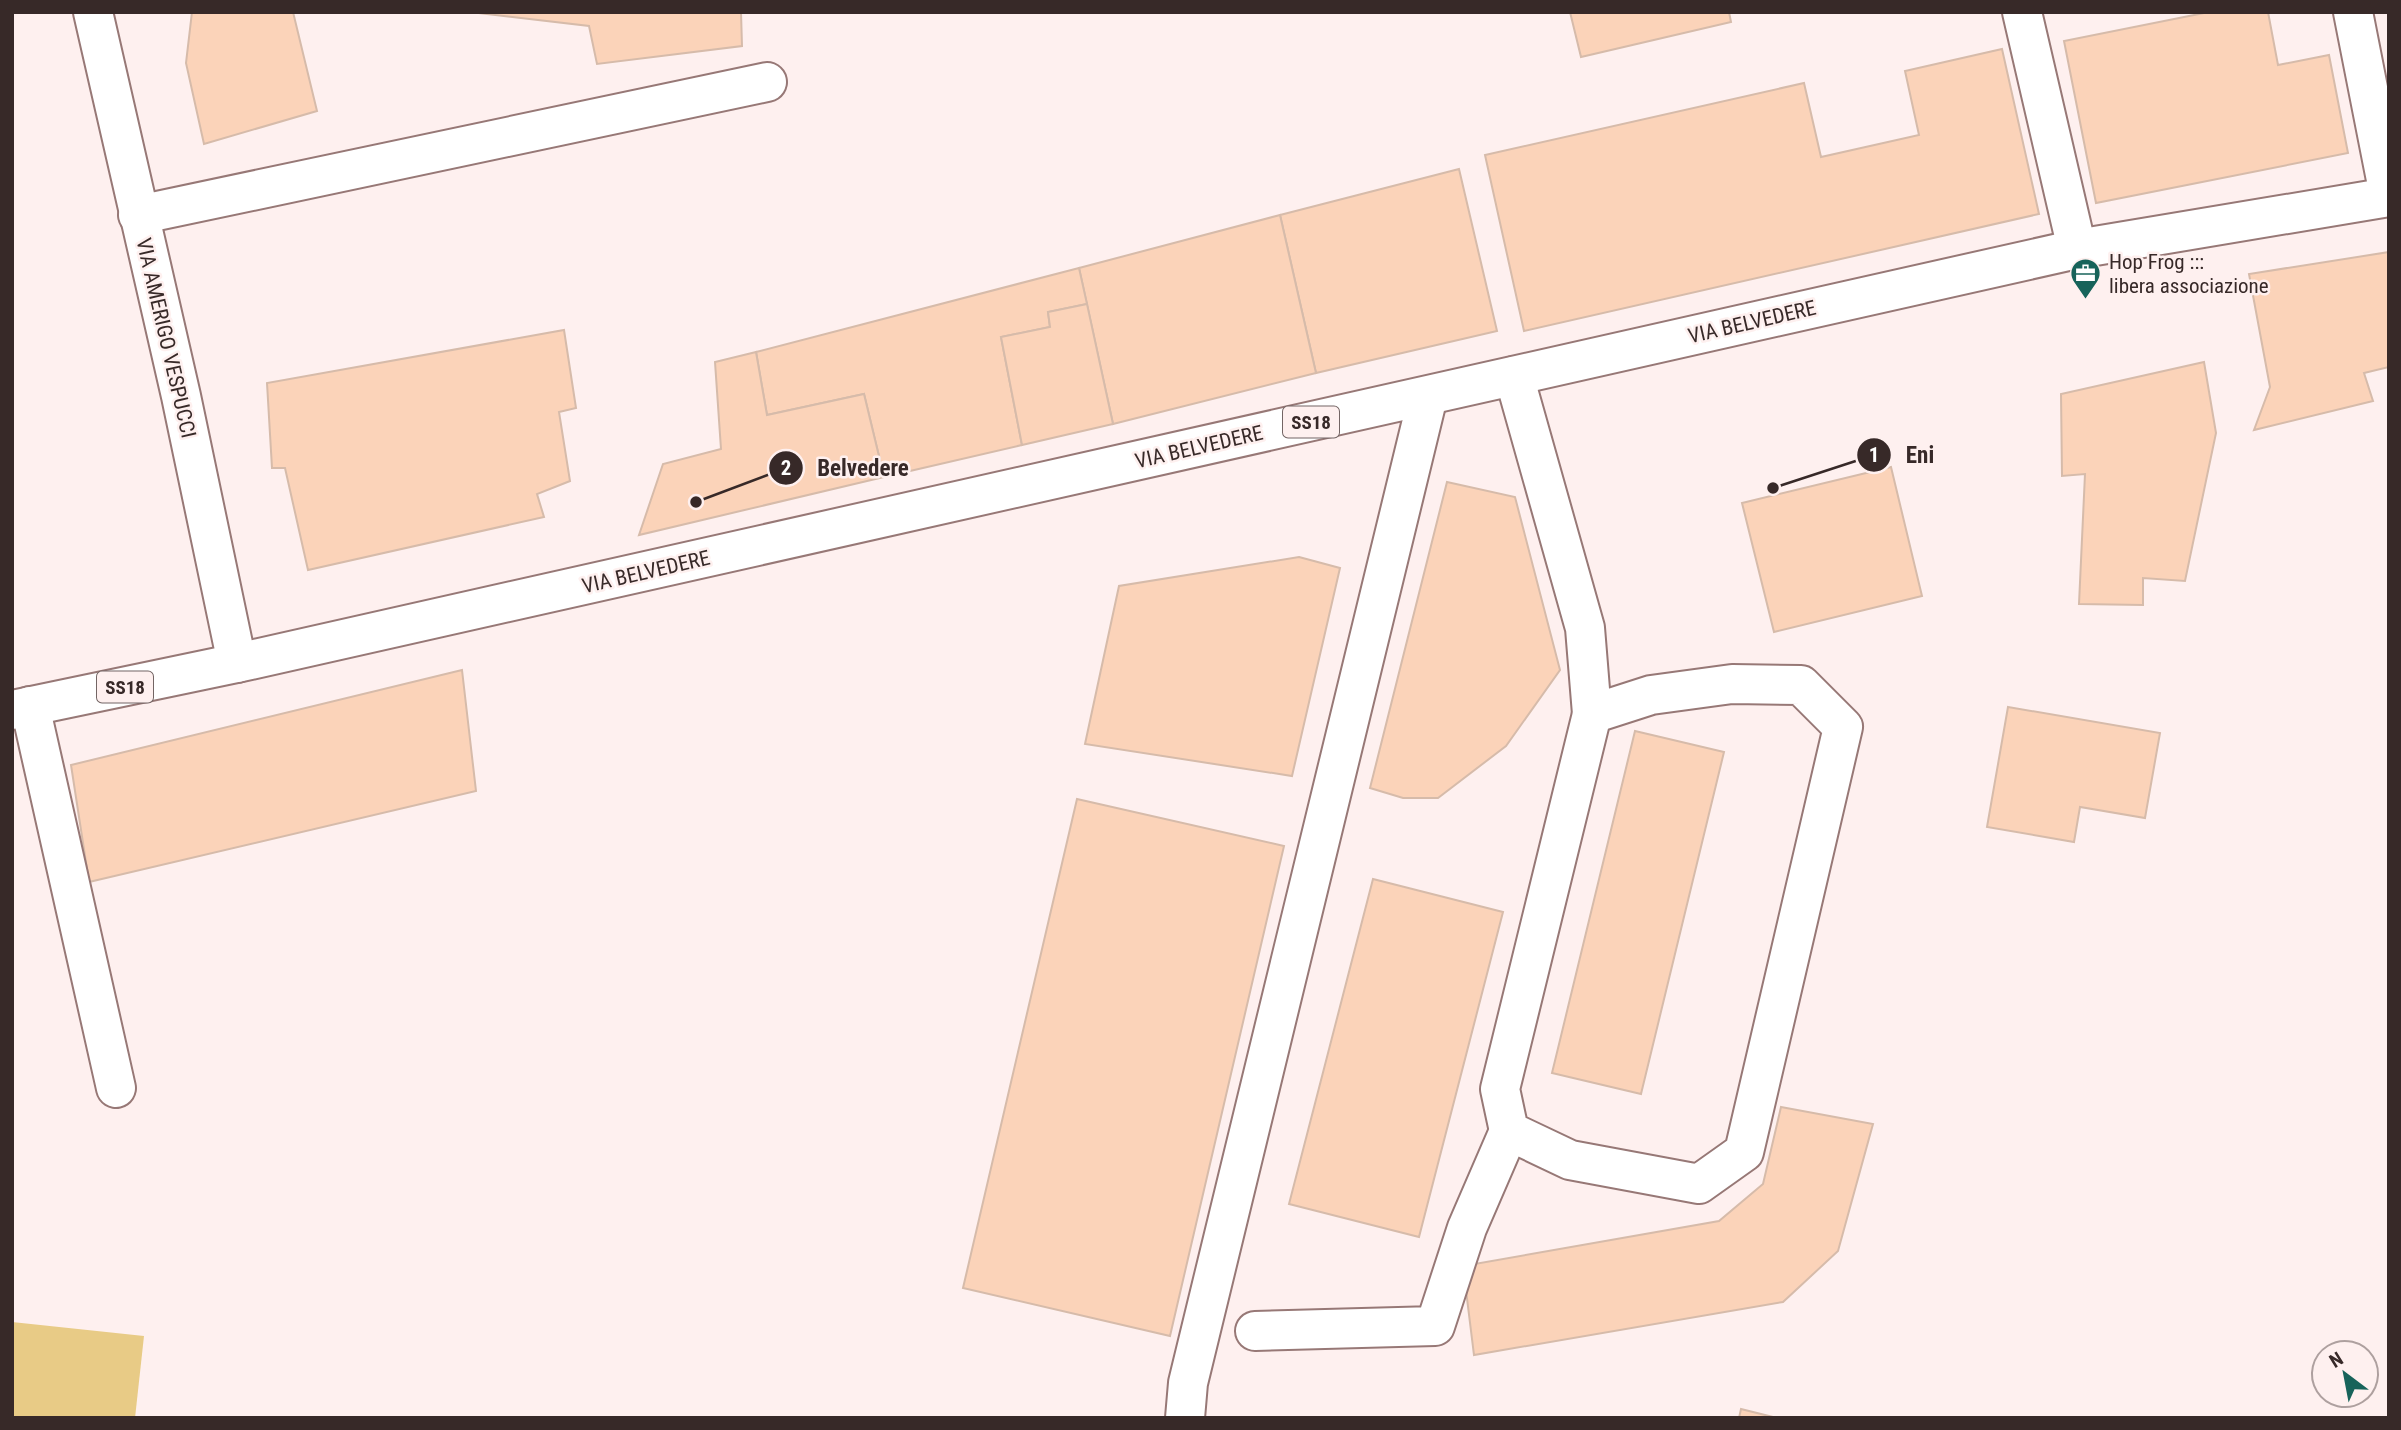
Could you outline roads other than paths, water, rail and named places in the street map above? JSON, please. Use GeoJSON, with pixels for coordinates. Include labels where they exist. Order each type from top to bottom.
{"type":"FeatureCollection","features":[{"type":"Feature","properties":{"kind":"main road","name":"VIA AMERIGO VESPUCCI"},"geometry":{"type":"LineString","coordinates":[[93,12],[181,396],[237,663]]}},
{"type":"Feature","properties":{"kind":"main road"},"geometry":{"type":"LineString","coordinates":[[2022,12],[2077,249]]}},
{"type":"Feature","properties":{"kind":"main road"},"geometry":{"type":"LineString","coordinates":[[2353,12],[2389,196]]}},
{"type":"Feature","properties":{"kind":"main road"},"geometry":{"type":"LineString","coordinates":[[138,215],[767,82]]}},
{"type":"Feature","properties":{"kind":"main road","name":"VIA BELVEDERE"},"geometry":{"type":"LineString","coordinates":[[21,708],[237,663],[2077,249],[2389,196]]}},
{"type":"Feature","properties":{"kind":"main road"},"geometry":{"type":"LineString","coordinates":[[1255,1331],[1435,1326],[1467,1228],[1509,1131],[1500,1089],[1592,714],[1585,628],[1514,376]]}},
{"type":"Feature","properties":{"kind":"main road"},"geometry":{"type":"LineString","coordinates":[[1185,1418],[1188,1383],[1429,396]]}},
{"type":"Feature","properties":{"kind":"main road"},"geometry":{"type":"LineString","coordinates":[[1509,1131],[1570,1160],[1699,1184],[1744,1152],[1843,727],[1801,685],[1732,684],[1651,695],[1592,714]]}},
{"type":"Feature","properties":{"kind":"main road"},"geometry":{"type":"LineString","coordinates":[[21,708],[116,1088]]}},
{"type":"Feature","properties":{"kind":"place","name":"Hop Frog ::: libera associazione"},"geometry":{"type":"Point","coordinates":[2086,301]}},
{"type":"Feature","properties":{"kind":"place","name":"Eni"},"geometry":{"type":"Point","coordinates":[1773,488]}},
{"type":"Feature","properties":{"kind":"place","name":"Belvedere"},"geometry":{"type":"Point","coordinates":[696,502]}}]}
